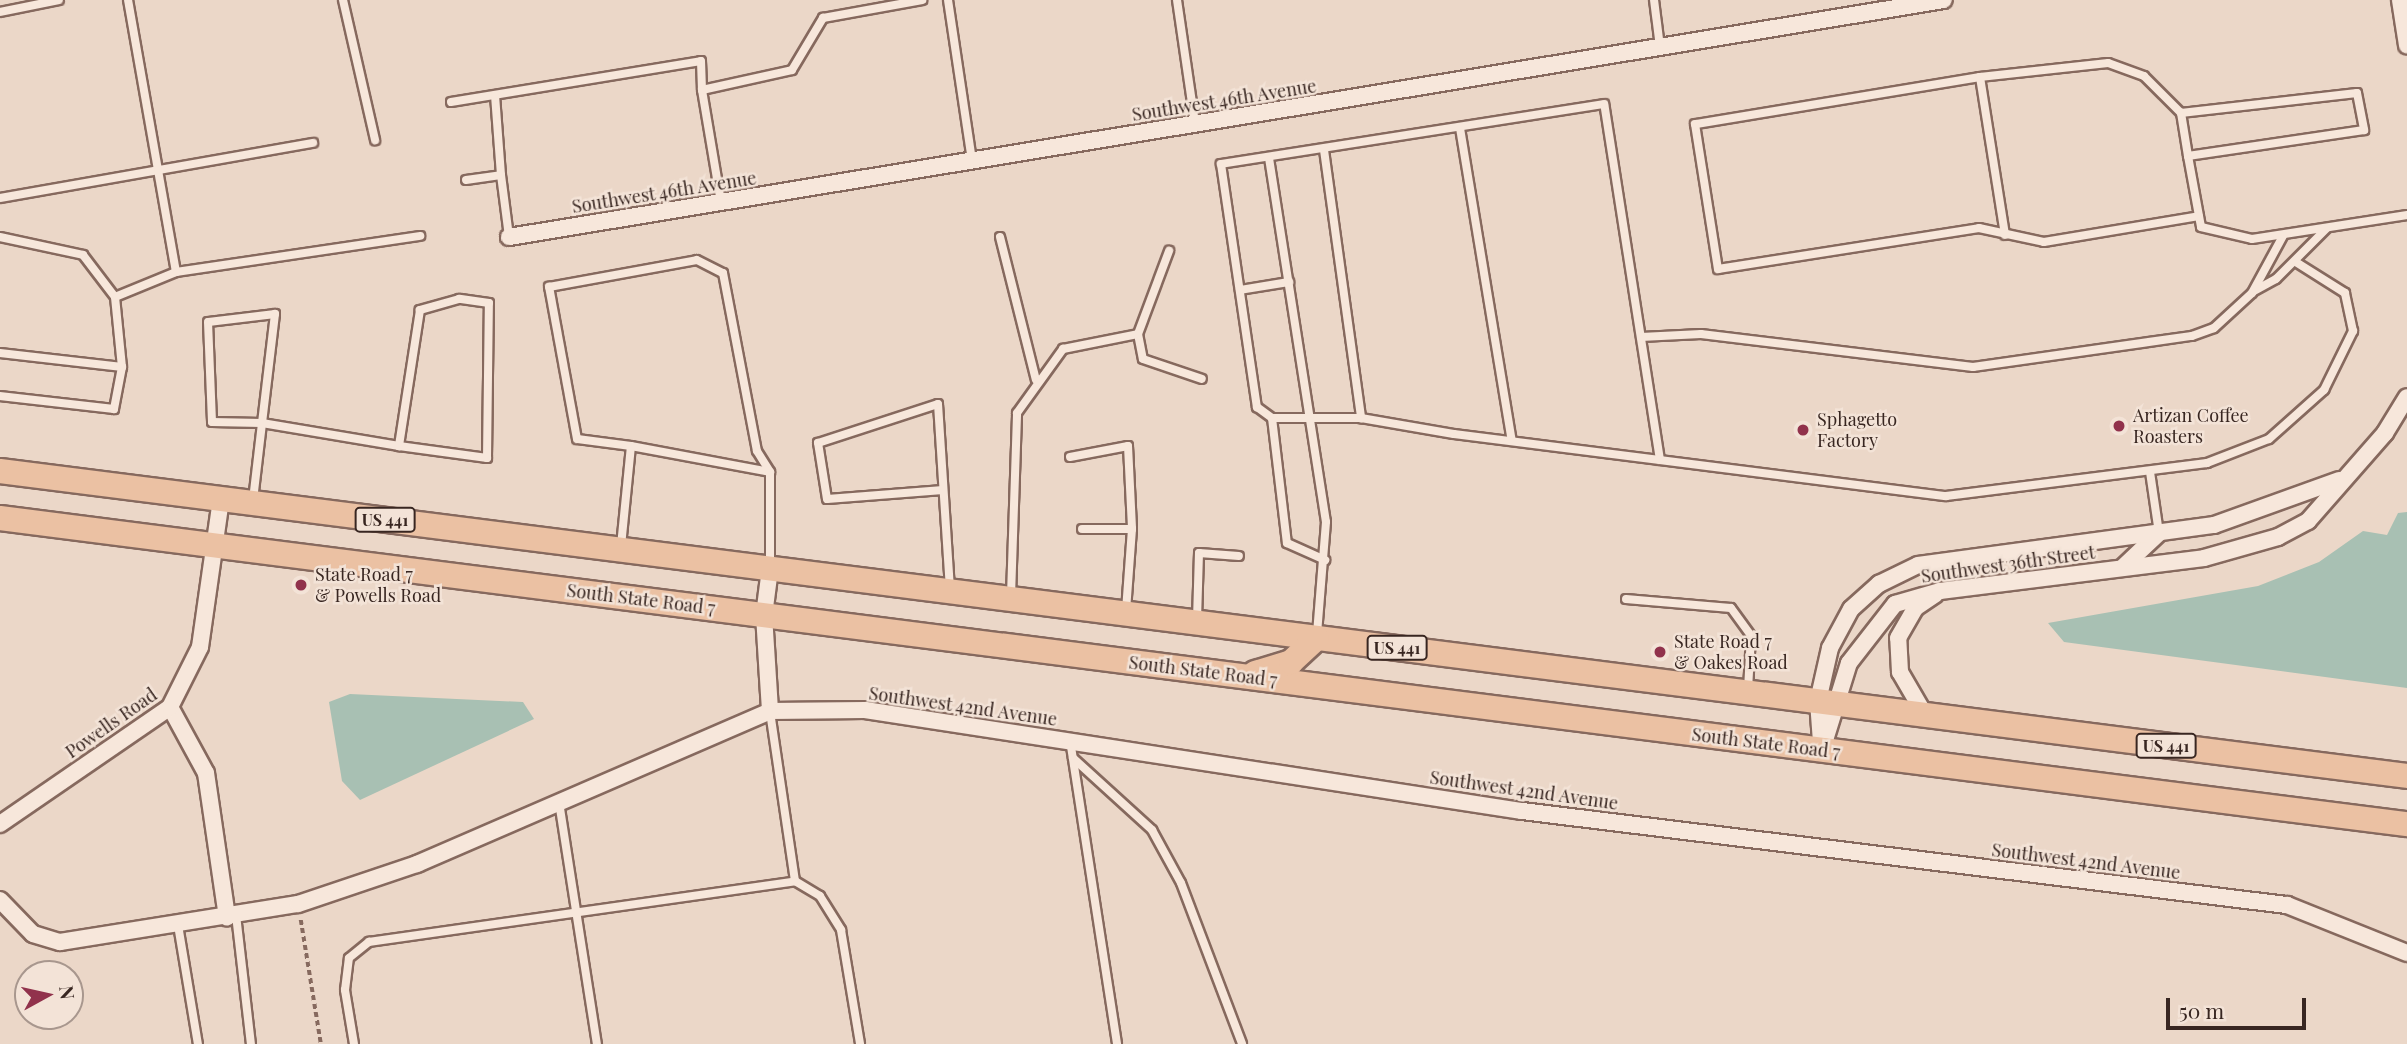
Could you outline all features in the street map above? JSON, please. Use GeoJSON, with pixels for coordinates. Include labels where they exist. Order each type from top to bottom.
{"type":"FeatureCollection","features":[{"type":"Feature","properties":{"kind":"main road","name":"US 441"},"geometry":{"type":"LineString","coordinates":[[0,471],[2407,776]]}},
{"type":"Feature","properties":{"kind":"main road","name":"South State Road 7"},"geometry":{"type":"LineString","coordinates":[[0,518],[2407,824]]}},
{"type":"Feature","properties":{"kind":"main road"},"geometry":{"type":"LineString","coordinates":[[1241,676],[1291,662],[1317,638]]}},
{"type":"Feature","properties":{"kind":"street","name":"Southwest 46th Avenue"},"geometry":{"type":"LineString","coordinates":[[509,237],[1944,0]]}},
{"type":"Feature","properties":{"kind":"street"},"geometry":{"type":"LineString","coordinates":[[2400,0],[2407,45]]}},
{"type":"Feature","properties":{"kind":"street","name":"Southwest 36th Street"},"geometry":{"type":"LineString","coordinates":[[1827,702],[1879,619],[1912,597],[1940,591],[2204,558],[2277,537],[2308,520],[2339,480],[2402,414],[2407,397]]}},
{"type":"Feature","properties":{"kind":"street","name":"Southwest 36th Street"},"geometry":{"type":"LineString","coordinates":[[1822,750],[1829,648],[1852,610],[1879,584],[1918,565],[2214,524],[2339,480]]}},
{"type":"Feature","properties":{"kind":"street","name":"Powells Road"},"geometry":{"type":"LineString","coordinates":[[0,824],[170,707],[200,647],[221,499]]}},
{"type":"Feature","properties":{"kind":"street"},"geometry":{"type":"LineString","coordinates":[[2121,568],[2159,533]]}},
{"type":"Feature","properties":{"kind":"street"},"geometry":{"type":"LineString","coordinates":[[0,900],[33,934],[60,942],[299,904],[417,864],[770,711],[764,615],[770,569]]}},
{"type":"Feature","properties":{"kind":"street"},"geometry":{"type":"LineString","coordinates":[[1926,715],[1900,672],[1898,638],[1916,608],[1940,591]]}},
{"type":"Feature","properties":{"kind":"street"},"geometry":{"type":"LineString","coordinates":[[170,707],[206,773],[232,916]]}},
{"type":"Feature","properties":{"kind":"street","name":"Southwest 42nd Avenue"},"geometry":{"type":"LineString","coordinates":[[770,711],[865,710],[1522,811],[2287,905],[2407,953]]}},
{"type":"Feature","properties":{"kind":"lane"},"geometry":{"type":"LineString","coordinates":[[0,12],[59,0]]}},
{"type":"Feature","properties":{"kind":"lane"},"geometry":{"type":"LineString","coordinates":[[128,0],[176,272]]}},
{"type":"Feature","properties":{"kind":"lane"},"geometry":{"type":"LineString","coordinates":[[344,0],[375,141]]}},
{"type":"Feature","properties":{"kind":"lane"},"geometry":{"type":"LineString","coordinates":[[702,90],[792,70],[823,18],[922,0]]}},
{"type":"Feature","properties":{"kind":"lane"},"geometry":{"type":"LineString","coordinates":[[948,0],[972,161]]}},
{"type":"Feature","properties":{"kind":"lane"},"geometry":{"type":"LineString","coordinates":[[1177,0],[1195,124]]}},
{"type":"Feature","properties":{"kind":"lane"},"geometry":{"type":"LineString","coordinates":[[1654,0],[1660,47]]}},
{"type":"Feature","properties":{"kind":"lane"},"geometry":{"type":"LineString","coordinates":[[451,102],[701,61],[702,90],[721,202]]}},
{"type":"Feature","properties":{"kind":"lane"},"geometry":{"type":"LineString","coordinates":[[2199,216],[2044,242],[1979,228],[1718,269],[1695,124],[1980,76],[2108,63],[2144,76],[2181,113],[2201,227],[2235,240],[2283,236],[2407,215]]}},
{"type":"Feature","properties":{"kind":"lane"},"geometry":{"type":"LineString","coordinates":[[1980,76],[2005,235]]}},
{"type":"Feature","properties":{"kind":"lane"},"geometry":{"type":"LineString","coordinates":[[2181,113],[2357,93],[2364,130],[2188,156]]}},
{"type":"Feature","properties":{"kind":"lane"},"geometry":{"type":"LineString","coordinates":[[495,95],[509,237]]}},
{"type":"Feature","properties":{"kind":"lane"},"geometry":{"type":"LineString","coordinates":[[1660,460],[1604,104],[1324,150],[1221,164],[1257,407],[1272,418],[1361,418],[1511,441],[1660,460],[1966,497],[2150,472],[2243,452],[2297,418],[2323,390],[2344,358],[2353,310],[2345,293],[2296,262]]}},
{"type":"Feature","properties":{"kind":"lane"},"geometry":{"type":"LineString","coordinates":[[1460,128],[1511,441]]}},
{"type":"Feature","properties":{"kind":"lane"},"geometry":{"type":"LineString","coordinates":[[0,198],[159,173],[313,143]]}},
{"type":"Feature","properties":{"kind":"lane"},"geometry":{"type":"LineString","coordinates":[[1324,150],[1361,418]]}},
{"type":"Feature","properties":{"kind":"lane"},"geometry":{"type":"LineString","coordinates":[[1269,158],[1326,522],[1317,638]]}},
{"type":"Feature","properties":{"kind":"lane"},"geometry":{"type":"LineString","coordinates":[[466,180],[501,175]]}},
{"type":"Feature","properties":{"kind":"lane"},"geometry":{"type":"LineString","coordinates":[[1641,337],[1701,334],[1973,367],[2192,336],[2214,328],[2252,293],[2296,262],[2326,228]]}},
{"type":"Feature","properties":{"kind":"lane"},"geometry":{"type":"LineString","coordinates":[[115,296],[176,272],[420,236]]}},
{"type":"Feature","properties":{"kind":"lane"},"geometry":{"type":"LineString","coordinates":[[2252,293],[2283,236]]}},
{"type":"Feature","properties":{"kind":"lane"},"geometry":{"type":"LineString","coordinates":[[0,237],[83,255],[115,296],[122,367],[114,409],[0,396]]}},
{"type":"Feature","properties":{"kind":"lane"},"geometry":{"type":"LineString","coordinates":[[1000,237],[1036,380]]}},
{"type":"Feature","properties":{"kind":"lane"},"geometry":{"type":"LineString","coordinates":[[1170,251],[1138,334],[1143,359],[1202,379]]}},
{"type":"Feature","properties":{"kind":"lane"},"geometry":{"type":"LineString","coordinates":[[769,472],[631,446],[577,439],[549,287],[697,260],[723,273],[757,451],[769,472],[770,569]]}},
{"type":"Feature","properties":{"kind":"lane"},"geometry":{"type":"LineString","coordinates":[[1240,290],[1289,282]]}},
{"type":"Feature","properties":{"kind":"lane"},"geometry":{"type":"LineString","coordinates":[[253,503],[262,423],[275,314],[208,323],[212,422],[262,423],[399,446],[487,458],[489,303],[459,299],[420,310],[399,446]]}},
{"type":"Feature","properties":{"kind":"lane"},"geometry":{"type":"LineString","coordinates":[[1011,599],[1017,413],[1036,380],[1063,349],[1138,334]]}},
{"type":"Feature","properties":{"kind":"lane"},"geometry":{"type":"LineString","coordinates":[[0,354],[122,367]]}},
{"type":"Feature","properties":{"kind":"lane"},"geometry":{"type":"LineString","coordinates":[[943,490],[827,499],[818,443],[938,404],[950,592]]}},
{"type":"Feature","properties":{"kind":"lane"},"geometry":{"type":"LineString","coordinates":[[1272,418],[1287,542],[1325,560]]}},
{"type":"Feature","properties":{"kind":"lane"},"geometry":{"type":"LineString","coordinates":[[621,550],[631,446]]}},
{"type":"Feature","properties":{"kind":"lane"},"geometry":{"type":"LineString","coordinates":[[1070,457],[1128,446],[1132,529],[1126,614]]}},
{"type":"Feature","properties":{"kind":"lane"},"geometry":{"type":"LineString","coordinates":[[2150,472],[2159,533]]}},
{"type":"Feature","properties":{"kind":"lane"},"geometry":{"type":"LineString","coordinates":[[1082,529],[1132,529]]}},
{"type":"Feature","properties":{"kind":"lane"},"geometry":{"type":"LineString","coordinates":[[1197,623],[1199,553],[1239,556]]}},
{"type":"Feature","properties":{"kind":"lane"},"geometry":{"type":"LineString","coordinates":[[1626,599],[1731,608],[1751,636],[1748,692]]}},
{"type":"Feature","properties":{"kind":"lane"},"geometry":{"type":"LineString","coordinates":[[770,711],[795,881]]}},
{"type":"Feature","properties":{"kind":"lane"},"geometry":{"type":"LineString","coordinates":[[1070,740],[1117,1044]]}},
{"type":"Feature","properties":{"kind":"lane"},"geometry":{"type":"LineString","coordinates":[[1073,758],[1152,830],[1181,883],[1242,1044]]}},
{"type":"Feature","properties":{"kind":"lane"},"geometry":{"type":"LineString","coordinates":[[559,802],[597,1044]]}},
{"type":"Feature","properties":{"kind":"lane"},"geometry":{"type":"LineString","coordinates":[[354,1044],[345,990],[349,958],[369,942],[795,881],[820,896],[841,930],[860,1044]]}},
{"type":"Feature","properties":{"kind":"lane"},"geometry":{"type":"LineString","coordinates":[[232,916],[251,1044]]}},
{"type":"Feature","properties":{"kind":"lane"},"geometry":{"type":"LineString","coordinates":[[177,925],[198,1044]]}},
{"type":"Feature","properties":{"kind":"path"},"geometry":{"type":"LineString","coordinates":[[299,904],[321,1044]]}},
{"type":"Feature","properties":{"kind":"shaded area"},"geometry":{"type":"Polygon","coordinates":[[[2407,512],[2407,688],[2064,642],[2048,623],[2258,586],[2319,562],[2363,531],[2387,535],[2398,513],[2407,512]]]}},
{"type":"Feature","properties":{"kind":"shaded area"},"geometry":{"type":"Polygon","coordinates":[[[350,694],[523,702],[534,719],[360,800],[342,781],[329,702],[350,694]]]}},
{"type":"Feature","properties":{"kind":"place","name":"Artizan Coffee Roasters"},"geometry":{"type":"Point","coordinates":[2119,426]}},
{"type":"Feature","properties":{"kind":"place","name":"Sphagetto Factory"},"geometry":{"type":"Point","coordinates":[1803,430]}},
{"type":"Feature","properties":{"kind":"place","name":"State Road 7 & Powells Road"},"geometry":{"type":"Point","coordinates":[301,585]}},
{"type":"Feature","properties":{"kind":"place","name":"State Road 7 & Oakes Road"},"geometry":{"type":"Point","coordinates":[1660,652]}}]}
